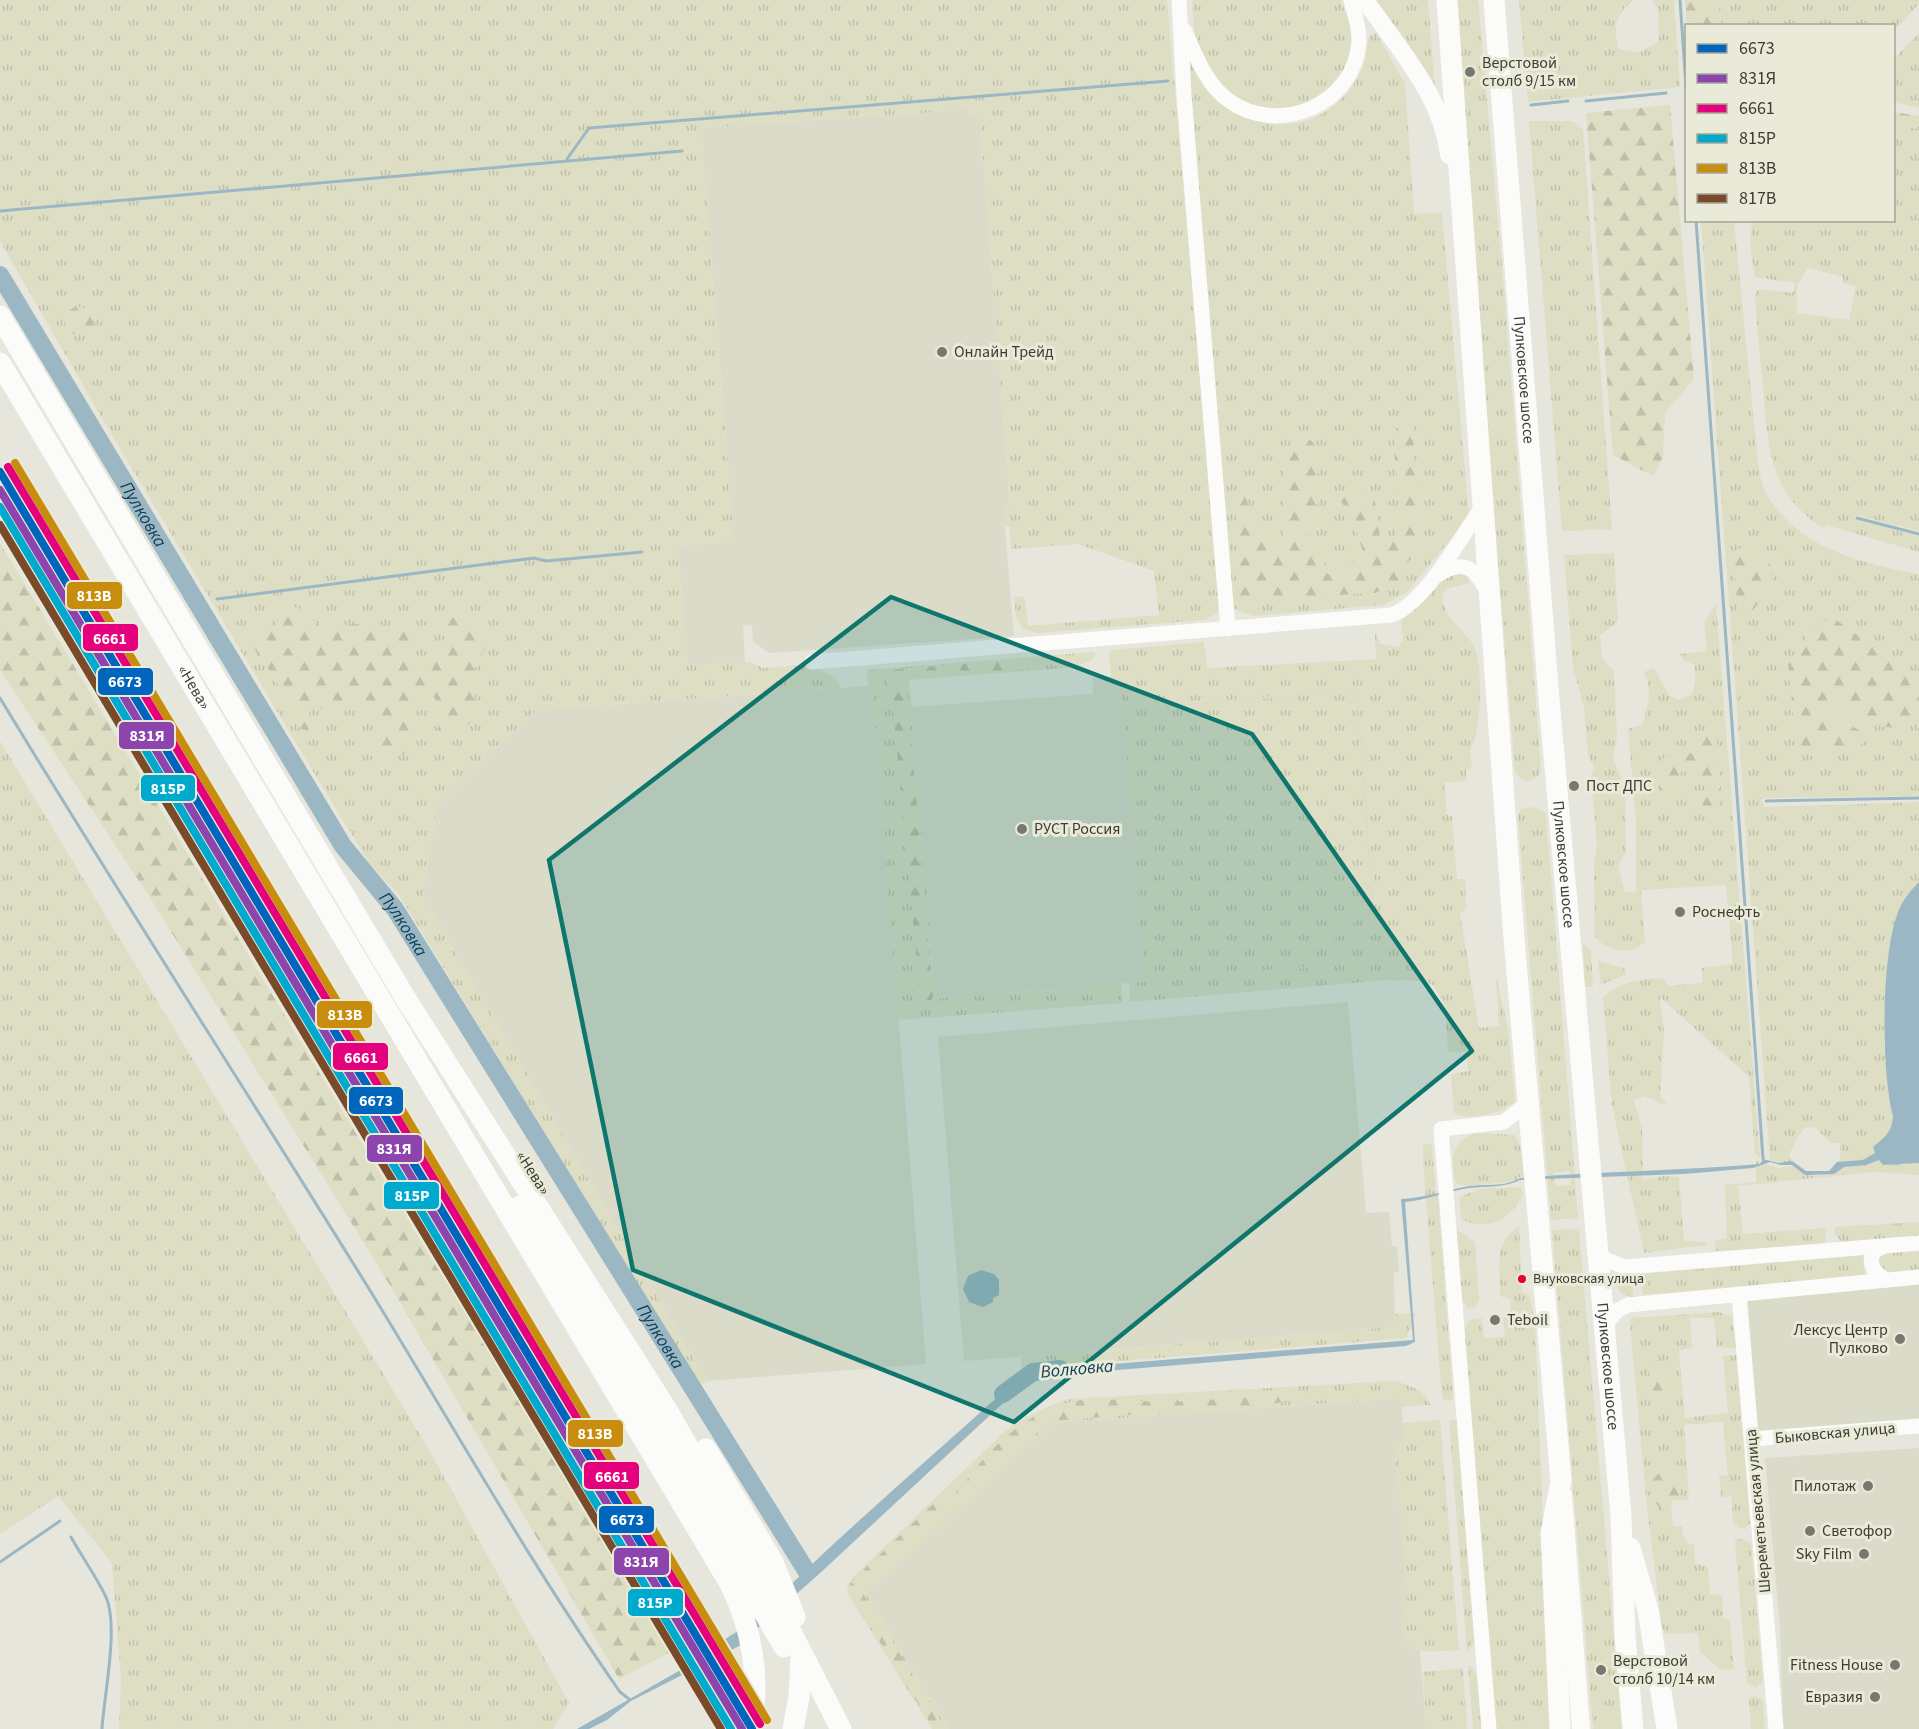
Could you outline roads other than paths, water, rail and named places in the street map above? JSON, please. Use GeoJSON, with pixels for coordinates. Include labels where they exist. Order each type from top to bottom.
{"type":"FeatureCollection","features":[{"type":"Feature","properties":{"kind":"highway"},"geometry":{"type":"LineString","coordinates":[[1447,0],[1485,503],[1489,597],[1514,939],[1534,1144],[1562,1481],[1551,1533],[1560,1729]]}},
{"type":"Feature","properties":{"kind":"highway","name":"Пулковское шоссе"},"geometry":{"type":"LineString","coordinates":[[1494,0],[1550,710],[1621,1516],[1625,1636],[1633,1729]]}},
{"type":"Feature","properties":{"kind":"highway","name":"«Нева»"},"geometry":{"type":"LineString","coordinates":[[0,316],[406,999],[572,1257],[725,1526]]}},
{"type":"Feature","properties":{"kind":"highway","name":"«Нева»"},"geometry":{"type":"LineString","coordinates":[[0,363],[389,1011],[410,1036],[725,1526]]}},
{"type":"Feature","properties":{"kind":"highway"},"geometry":{"type":"LineString","coordinates":[[1621,1516],[1648,1610],[1667,1729]]}},
{"type":"Feature","properties":{"kind":"highway"},"geometry":{"type":"LineString","coordinates":[[725,1526],[738,1599],[752,1645],[755,1671],[751,1729]]}},
{"type":"Feature","properties":{"kind":"highway"},"geometry":{"type":"LineString","coordinates":[[725,1526],[785,1588],[796,1623],[801,1667],[800,1697],[793,1729]]}},
{"type":"Feature","properties":{"kind":"highway"},"geometry":{"type":"LineString","coordinates":[[725,1526],[826,1729]]}},
{"type":"Feature","properties":{"kind":"highway"},"geometry":{"type":"LineString","coordinates":[[725,1526],[841,1729]]}},
{"type":"Feature","properties":{"kind":"main road"},"geometry":{"type":"LineString","coordinates":[[1365,0],[1434,101],[1442,120],[1450,162],[1460,188]]}},
{"type":"Feature","properties":{"kind":"main road"},"geometry":{"type":"LineString","coordinates":[[1562,1481],[1581,1729]]}},
{"type":"Feature","properties":{"kind":"street"},"geometry":{"type":"LineString","coordinates":[[1179,0],[1184,95],[1228,629]]}},
{"type":"Feature","properties":{"kind":"street"},"geometry":{"type":"LineString","coordinates":[[1181,25],[1210,82],[1227,99],[1264,116],[1291,116],[1320,105],[1339,88],[1351,71],[1359,42],[1358,24],[1350,0]]}},
{"type":"Feature","properties":{"kind":"street"},"geometry":{"type":"LineString","coordinates":[[812,662],[1391,615],[1412,602],[1456,548],[1485,503]]}},
{"type":"Feature","properties":{"kind":"street"},"geometry":{"type":"LineString","coordinates":[[1432,578],[1449,568],[1463,566],[1478,577],[1489,597]]}},
{"type":"Feature","properties":{"kind":"street"},"geometry":{"type":"LineString","coordinates":[[1489,1729],[1441,1129],[1496,1124],[1511,1119],[1530,1101]]}},
{"type":"Feature","properties":{"kind":"street"},"geometry":{"type":"LineString","coordinates":[[1496,1124],[1512,1128],[1534,1144]]}},
{"type":"Feature","properties":{"kind":"street"},"geometry":{"type":"LineString","coordinates":[[1597,1252],[1607,1260],[1625,1267],[1919,1243]]}},
{"type":"Feature","properties":{"kind":"street"},"geometry":{"type":"LineString","coordinates":[[1885,1246],[1874,1251],[1871,1261],[1875,1273],[1886,1280]]}},
{"type":"Feature","properties":{"kind":"street"},"geometry":{"type":"LineString","coordinates":[[1605,1325],[1612,1315],[1628,1305],[1919,1277]]}},
{"type":"Feature","properties":{"kind":"street","name":"Шереметьевская улица"},"geometry":{"type":"LineString","coordinates":[[1739,1294],[1776,1729]]}},
{"type":"Feature","properties":{"kind":"street","name":"Быковская улица"},"geometry":{"type":"LineString","coordinates":[[1752,1444],[1919,1426]]}},
{"type":"Feature","properties":{"kind":"street","name":"Быковская улица"},"geometry":{"type":"LineString","coordinates":[[1752,1444],[1919,1435]]}},
{"type":"Feature","properties":{"kind":"water"},"geometry":{"type":"Polygon","coordinates":[[[1919,882],[1919,1163],[1883,1165],[1879,1160],[1866,1165],[1844,1167],[1834,1174],[1805,1175],[1792,1165],[1770,1162],[1753,1168],[1684,1174],[1520,1180],[1495,1186],[1461,1189],[1405,1202],[1415,1342],[1406,1346],[1045,1376],[1015,1392],[818,1575],[747,1637],[743,1644],[631,1701],[607,1720],[589,1729],[577,1729],[712,1652],[723,1641],[753,1621],[820,1556],[1012,1384],[1038,1370],[1413,1340],[1401,1199],[1427,1196],[1469,1186],[1502,1184],[1520,1178],[1760,1164],[1763,1159],[1778,1163],[1792,1161],[1806,1171],[1829,1171],[1837,1162],[1863,1160],[1875,1153],[1873,1147],[1887,1134],[1893,1116],[1886,1071],[1885,1043],[1888,956],[1898,912],[1907,896],[1919,882]]]}},
{"type":"Feature","properties":{"kind":"water"},"geometry":{"type":"Polygon","coordinates":[[[981,1270],[994,1274],[999,1280],[999,1295],[993,1298],[993,1302],[983,1307],[969,1302],[963,1289],[968,1276],[981,1270]]]}},
{"type":"Feature","properties":{"kind":"waterway"},"geometry":{"type":"LineString","coordinates":[[1680,0],[1685,72]]}},
{"type":"Feature","properties":{"kind":"waterway"},"geometry":{"type":"LineString","coordinates":[[567,159],[589,128],[1168,81]]}},
{"type":"Feature","properties":{"kind":"waterway"},"geometry":{"type":"LineString","coordinates":[[1586,101],[1666,93]]}},
{"type":"Feature","properties":{"kind":"waterway"},"geometry":{"type":"LineString","coordinates":[[1531,105],[1568,101]]}},
{"type":"Feature","properties":{"kind":"waterway"},"geometry":{"type":"LineString","coordinates":[[0,211],[682,151]]}},
{"type":"Feature","properties":{"kind":"waterway"},"geometry":{"type":"LineString","coordinates":[[1696,222],[1763,1159]]}},
{"type":"Feature","properties":{"kind":"waterway","name":"Пулковка"},"geometry":{"type":"LineString","coordinates":[[0,275],[343,846],[395,909],[807,1572]]}},
{"type":"Feature","properties":{"kind":"waterway"},"geometry":{"type":"LineString","coordinates":[[1857,518],[1919,534]]}},
{"type":"Feature","properties":{"kind":"waterway"},"geometry":{"type":"LineString","coordinates":[[217,599],[534,558],[546,561],[642,552]]}},
{"type":"Feature","properties":{"kind":"waterway"},"geometry":{"type":"LineString","coordinates":[[0,698],[371,1292],[523,1544],[620,1692],[629,1699]]}},
{"type":"Feature","properties":{"kind":"waterway"},"geometry":{"type":"LineString","coordinates":[[1766,801],[1919,798]]}},
{"type":"Feature","properties":{"kind":"waterway","name":"Волковка"},"geometry":{"type":"LineString","coordinates":[[1003,1394],[1033,1372],[1060,1369]]}},
{"type":"Feature","properties":{"kind":"waterway"},"geometry":{"type":"LineString","coordinates":[[0,1562],[60,1521]]}},
{"type":"Feature","properties":{"kind":"waterway"},"geometry":{"type":"LineString","coordinates":[[71,1537],[102,1589],[110,1610],[110,1661],[102,1729]]}},
{"type":"Feature","properties":{"kind":"railway"},"geometry":{"type":"LineString","coordinates":[[714,1696],[729,1729]]}},
{"type":"Feature","properties":{"kind":"place","name":"Верстовой столб 9/15 км"},"geometry":{"type":"Point","coordinates":[1470,72]}},
{"type":"Feature","properties":{"kind":"place","name":"Онлайн Трейд"},"geometry":{"type":"Point","coordinates":[942,352]}},
{"type":"Feature","properties":{"kind":"place","name":"Пост ДПС"},"geometry":{"type":"Point","coordinates":[1574,786]}},
{"type":"Feature","properties":{"kind":"place","name":"РУСТ Россия"},"geometry":{"type":"Point","coordinates":[1022,829]}},
{"type":"Feature","properties":{"kind":"place","name":"Роснефть"},"geometry":{"type":"Point","coordinates":[1680,912]}},
{"type":"Feature","properties":{"kind":"place","name":"Внуковская улица"},"geometry":{"type":"Point","coordinates":[1522,1279]}},
{"type":"Feature","properties":{"kind":"place","name":"Teboil"},"geometry":{"type":"Point","coordinates":[1495,1320]}},
{"type":"Feature","properties":{"kind":"place","name":"Лексус Центр Пулково"},"geometry":{"type":"Point","coordinates":[1900,1339]}},
{"type":"Feature","properties":{"kind":"place","name":"Пилотаж"},"geometry":{"type":"Point","coordinates":[1868,1486]}},
{"type":"Feature","properties":{"kind":"place","name":"Светофор"},"geometry":{"type":"Point","coordinates":[1810,1531]}},
{"type":"Feature","properties":{"kind":"place","name":"Sky Film"},"geometry":{"type":"Point","coordinates":[1864,1554]}},
{"type":"Feature","properties":{"kind":"place","name":"Fitness House"},"geometry":{"type":"Point","coordinates":[1895,1665]}},
{"type":"Feature","properties":{"kind":"place","name":"Верстовой столб 10/14 км"},"geometry":{"type":"Point","coordinates":[1601,1670]}},
{"type":"Feature","properties":{"kind":"place","name":"Евразия"},"geometry":{"type":"Point","coordinates":[1875,1697]}}]}
